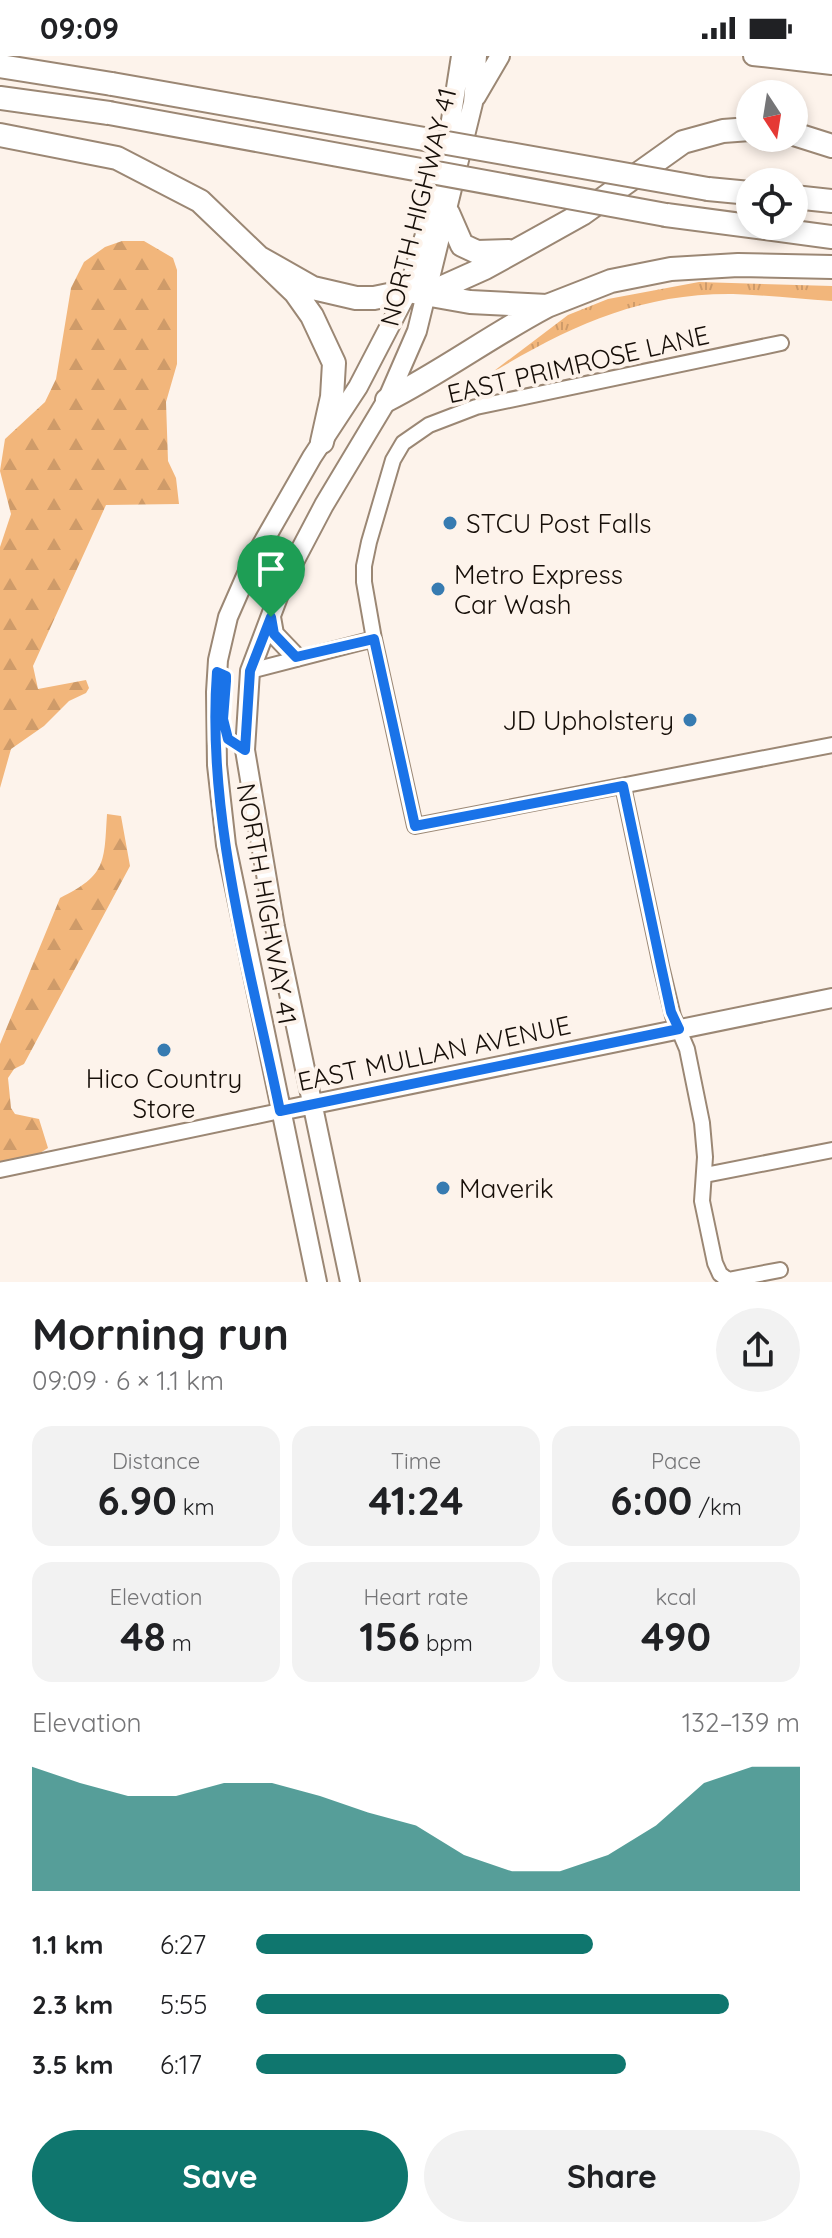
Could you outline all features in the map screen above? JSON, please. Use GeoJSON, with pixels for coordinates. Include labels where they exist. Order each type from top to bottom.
{"type":"FeatureCollection","features":[{"type":"Feature","properties":{"kind":"highway"},"geometry":{"type":"LineString","coordinates":[[0,66],[736,192]]}},
{"type":"Feature","properties":{"kind":"highway"},"geometry":{"type":"LineString","coordinates":[[0,98],[109,113],[666,215],[832,237]]}},
{"type":"Feature","properties":{"kind":"highway"},"geometry":{"type":"LineString","coordinates":[[417,293],[518,250],[582,214],[683,142],[736,130]]}},
{"type":"Feature","properties":{"kind":"highway"},"geometry":{"type":"LineString","coordinates":[[0,135],[117,158],[200,201],[260,258],[295,292],[312,316],[334,363],[332,397],[322,442]]}},
{"type":"Feature","properties":{"kind":"highway"},"geometry":{"type":"LineString","coordinates":[[808,138],[832,146]]}},
{"type":"Feature","properties":{"kind":"highway"},"geometry":{"type":"LineString","coordinates":[[808,198],[832,201]]}},
{"type":"Feature","properties":{"kind":"highway"},"geometry":{"type":"LineString","coordinates":[[448,213],[462,245],[477,252],[518,250]]}},
{"type":"Feature","properties":{"kind":"highway"},"geometry":{"type":"LineString","coordinates":[[260,258],[313,288],[356,298],[417,293],[470,302],[547,306]]}},
{"type":"Feature","properties":{"kind":"highway"},"geometry":{"type":"LineString","coordinates":[[387,400],[547,306],[611,281],[671,269],[738,265],[832,267]]}},
{"type":"Feature","properties":{"kind":"main road","name":"NORTH HIGHWAY 41"},"geometry":{"type":"LineString","coordinates":[[317,1282],[226,845],[217,765],[217,672],[236,595],[253,560],[322,442],[417,293],[448,213],[473,103],[477,56]]}},
{"type":"Feature","properties":{"kind":"main road"},"geometry":{"type":"LineString","coordinates":[[473,103],[500,56]]}},
{"type":"Feature","properties":{"kind":"main road"},"geometry":{"type":"LineString","coordinates":[[753,56],[832,65]]}},
{"type":"Feature","properties":{"kind":"main road","name":"NORTH HIGHWAY 41"},"geometry":{"type":"LineString","coordinates":[[350,1282],[275,927],[245,750],[250,671],[284,581],[324,505],[387,400],[417,331],[417,293],[442,178],[459,59]]}},
{"type":"Feature","properties":{"kind":"main road"},"geometry":{"type":"LineString","coordinates":[[271,617],[274,634],[296,657]]}},
{"type":"Feature","properties":{"kind":"main road"},"geometry":{"type":"LineString","coordinates":[[217,672],[226,676],[223,719],[228,739],[245,750]]}},
{"type":"Feature","properties":{"kind":"main road","name":"EAST MULLAN AVENUE"},"geometry":{"type":"LineString","coordinates":[[280,1111],[832,998]]}},
{"type":"Feature","properties":{"kind":"street","name":"EAST PRIMROSE LANE"},"geometry":{"type":"LineString","coordinates":[[623,786],[415,826],[364,582],[365,554],[393,460],[410,436],[443,418],[489,403],[781,343]]}},
{"type":"Feature","properties":{"kind":"street"},"geometry":{"type":"LineString","coordinates":[[250,671],[374,639]]}},
{"type":"Feature","properties":{"kind":"street"},"geometry":{"type":"LineString","coordinates":[[780,1270],[734,1281],[720,1274],[715,1263],[702,1201],[705,1175],[702,1123],[687,1049],[671,1012],[623,786],[832,745]]}},
{"type":"Feature","properties":{"kind":"street","name":"EAST MULLAN AVENUE"},"geometry":{"type":"LineString","coordinates":[[0,1170],[280,1111]]}},
{"type":"Feature","properties":{"kind":"street"},"geometry":{"type":"LineString","coordinates":[[705,1175],[832,1150]]}},
{"type":"Feature","properties":{"kind":"green space"},"geometry":{"type":"Polygon","coordinates":[[[122,241],[144,241],[173,258],[177,270],[177,364],[166,402],[168,461],[176,478],[179,504],[106,505],[33,666],[38,689],[86,680],[89,688],[11,749],[0,788],[0,547],[11,514],[0,471],[5,439],[45,402],[56,379],[71,288],[84,262],[105,247],[122,241]]]}},
{"type":"Feature","properties":{"kind":"green space"},"geometry":{"type":"Polygon","coordinates":[[[699,282],[832,286],[832,301],[733,294],[666,299],[635,306],[576,328],[490,374],[568,315],[608,299],[699,282]]]}},
{"type":"Feature","properties":{"kind":"green space"},"geometry":{"type":"Polygon","coordinates":[[[107,814],[121,816],[130,866],[24,1064],[14,1069],[8,1078],[11,1108],[15,1114],[39,1119],[48,1148],[40,1153],[0,1162],[0,1044],[60,898],[87,882],[100,865],[107,814]]]}},
{"type":"Feature","properties":{"kind":"place","name":"STCU Post Falls"},"geometry":{"type":"Point","coordinates":[450,523]}},
{"type":"Feature","properties":{"kind":"place","name":"Metro Express Car Wash"},"geometry":{"type":"Point","coordinates":[438,589]}},
{"type":"Feature","properties":{"kind":"place","name":"JD Upholstery"},"geometry":{"type":"Point","coordinates":[690,720]}},
{"type":"Feature","properties":{"kind":"place","name":"Hico Country Store"},"geometry":{"type":"Point","coordinates":[164,1050]}},
{"type":"Feature","properties":{"kind":"place","name":"Maverik"},"geometry":{"type":"Point","coordinates":[443,1188]}},
{"type":"Feature","properties":{"kind":"route"},"geometry":{"type":"LineString","coordinates":[[271,617],[274,634],[296,657],[374,639],[415,826],[623,786],[671,1012],[679,1029],[280,1111],[226,845],[217,765],[217,672],[226,676],[223,719],[228,739],[245,750],[250,671],[271,617]]}}]}
